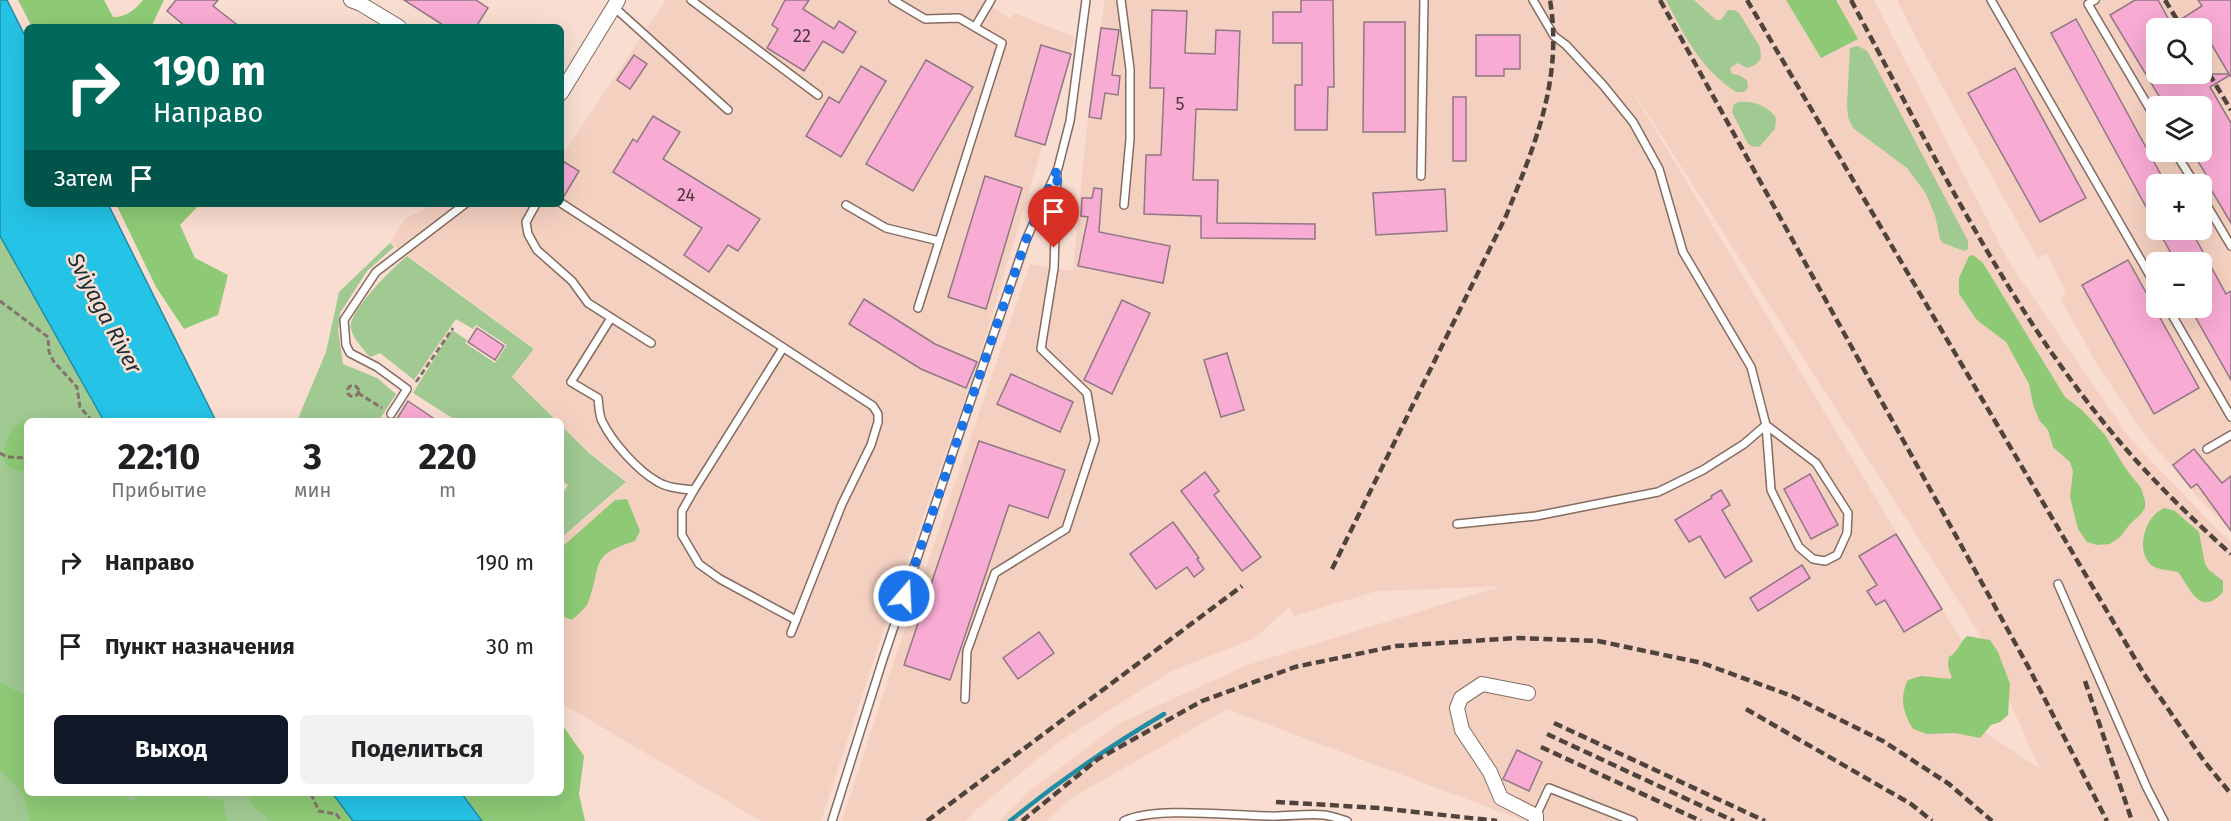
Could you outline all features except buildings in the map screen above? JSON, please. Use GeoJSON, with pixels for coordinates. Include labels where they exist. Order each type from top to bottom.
{"type":"FeatureCollection","features":[{"type":"Feature","properties":{"kind":"street"},"geometry":{"type":"LineString","coordinates":[[358,1],[394,24]]}},
{"type":"Feature","properties":{"kind":"street"},"geometry":{"type":"LineString","coordinates":[[564,88],[616,3]]}},
{"type":"Feature","properties":{"kind":"street"},"geometry":{"type":"LineString","coordinates":[[1528,693],[1482,684],[1461,698],[1457,708],[1462,730],[1490,772],[1501,798],[1536,819]]}},
{"type":"Feature","properties":{"kind":"lane"},"geometry":{"type":"LineString","coordinates":[[691,0],[818,95]]}},
{"type":"Feature","properties":{"kind":"lane"},"geometry":{"type":"LineString","coordinates":[[893,0],[925,19],[959,18],[1002,43],[918,308]]}},
{"type":"Feature","properties":{"kind":"lane"},"geometry":{"type":"LineString","coordinates":[[975,27],[991,0]]}},
{"type":"Feature","properties":{"kind":"lane"},"geometry":{"type":"LineString","coordinates":[[832,821],[957,438],[1026,240],[1058,168],[1070,121],[1086,0]]}},
{"type":"Feature","properties":{"kind":"lane"},"geometry":{"type":"LineString","coordinates":[[1121,0],[1130,69],[1130,139],[1124,205]]}},
{"type":"Feature","properties":{"kind":"lane"},"geometry":{"type":"LineString","coordinates":[[1421,176],[1424,0]]}},
{"type":"Feature","properties":{"kind":"lane"},"geometry":{"type":"LineString","coordinates":[[1533,0],[1554,36],[1566,45],[1603,85],[1633,122],[1659,169],[1683,252],[1751,367],[1766,425],[1771,490],[1799,547],[1813,560],[1825,561],[1837,555],[1847,533],[1848,513],[1816,463],[1766,425]]}},
{"type":"Feature","properties":{"kind":"lane"},"geometry":{"type":"LineString","coordinates":[[1991,0],[2146,269]]}},
{"type":"Feature","properties":{"kind":"lane"},"geometry":{"type":"LineString","coordinates":[[2095,0],[2088,4],[2146,102]]}},
{"type":"Feature","properties":{"kind":"lane"},"geometry":{"type":"LineString","coordinates":[[616,3],[728,110]]}},
{"type":"Feature","properties":{"kind":"lane"},"geometry":{"type":"LineString","coordinates":[[965,699],[967,651],[995,573],[1066,529],[1095,440],[1087,393],[1041,349],[1054,268],[1058,168]]}},
{"type":"Feature","properties":{"kind":"lane"},"geometry":{"type":"LineString","coordinates":[[846,205],[886,228],[939,241]]}},
{"type":"Feature","properties":{"kind":"lane"},"geometry":{"type":"LineString","coordinates":[[564,206],[873,406],[878,414],[871,445],[842,504],[792,633]]}},
{"type":"Feature","properties":{"kind":"lane"},"geometry":{"type":"LineString","coordinates":[[391,414],[407,389],[377,367],[350,353],[346,345],[344,320],[376,272],[461,207]]}},
{"type":"Feature","properties":{"kind":"lane"},"geometry":{"type":"LineString","coordinates":[[534,207],[526,222],[528,234],[537,250],[573,281],[588,303],[651,343]]}},
{"type":"Feature","properties":{"kind":"lane"},"geometry":{"type":"LineString","coordinates":[[2212,214],[2231,246]]}},
{"type":"Feature","properties":{"kind":"lane"},"geometry":{"type":"LineString","coordinates":[[612,318],[571,382],[598,398],[601,419],[613,438],[641,471],[659,483],[678,489],[694,490]]}},
{"type":"Feature","properties":{"kind":"lane"},"geometry":{"type":"LineString","coordinates":[[2174,318],[2231,417]]}},
{"type":"Feature","properties":{"kind":"lane"},"geometry":{"type":"LineString","coordinates":[[783,348],[682,511],[682,535],[699,564],[720,579],[796,620]]}},
{"type":"Feature","properties":{"kind":"lane"},"geometry":{"type":"LineString","coordinates":[[1457,524],[1536,516],[1658,492],[1703,470],[1744,444],[1766,425]]}},
{"type":"Feature","properties":{"kind":"lane"},"geometry":{"type":"LineString","coordinates":[[2207,449],[2231,435]]}},
{"type":"Feature","properties":{"kind":"lane"},"geometry":{"type":"LineString","coordinates":[[2058,584],[2164,821]]}},
{"type":"Feature","properties":{"kind":"lane"},"geometry":{"type":"LineString","coordinates":[[1536,819],[1549,788],[1633,821]]}},
{"type":"Feature","properties":{"kind":"lane"},"geometry":{"type":"LineString","coordinates":[[1124,821],[1130,818],[1162,814],[1204,814],[1323,815],[1347,821]]}},
{"type":"Feature","properties":{"kind":"path"},"geometry":{"type":"LineString","coordinates":[[0,301],[48,337],[49,352],[54,362],[77,387],[80,407],[88,418]]}},
{"type":"Feature","properties":{"kind":"path"},"geometry":{"type":"LineString","coordinates":[[417,381],[453,328]]}},
{"type":"Feature","properties":{"kind":"path"},"geometry":{"type":"LineString","coordinates":[[358,393],[391,414]]}},
{"type":"Feature","properties":{"kind":"path"},"geometry":{"type":"LineString","coordinates":[[0,453],[8,457],[24,458]]}},
{"type":"Feature","properties":{"kind":"path"},"geometry":{"type":"LineString","coordinates":[[312,796],[319,811],[336,814],[342,821]]}},
{"type":"Feature","properties":{"kind":"shaded area"},"geometry":{"type":"Polygon","coordinates":[[[666,0],[982,0],[1010,19],[1014,13],[1075,37],[978,362],[892,604],[821,821],[761,821],[564,705],[564,536],[627,482],[564,427],[564,418],[555,418],[513,377],[535,349],[390,242],[405,219],[428,207],[564,207],[564,149],[566,150],[666,0]]]}},
{"type":"Feature","properties":{"kind":"shaded area"},"geometry":{"type":"Polygon","coordinates":[[[1105,0],[1874,0],[2009,262],[2131,440],[2231,542],[2231,821],[1525,821],[1227,709],[1070,799],[1047,821],[999,821],[1032,789],[1118,724],[1247,665],[1502,586],[1377,591],[1294,616],[1289,607],[1254,639],[1173,670],[1057,743],[976,810],[966,821],[842,821],[893,664],[1030,264],[1073,271],[1092,83],[1105,0]],[[1622,74],[1986,680],[1926,693],[2040,769],[1977,630],[1622,74]]]}},
{"type":"Feature","properties":{"kind":"shaded area"},"geometry":{"type":"Polygon","coordinates":[[[1897,0],[2231,0],[2231,531],[2196,495],[2144,434],[2098,366],[2060,298],[2066,294],[2047,254],[2037,258],[1897,0]]]}},
{"type":"Feature","properties":{"kind":"green space"},"geometry":{"type":"Polygon","coordinates":[[[18,0],[104,0],[113,17],[130,12],[143,0],[164,0],[152,24],[30,24],[18,0]]]}},
{"type":"Feature","properties":{"kind":"green space"},"geometry":{"type":"Polygon","coordinates":[[[1666,0],[1694,0],[1716,20],[1721,20],[1728,10],[1739,13],[1760,47],[1761,59],[1755,65],[1747,68],[1738,63],[1730,68],[1732,74],[1747,80],[1748,87],[1745,92],[1736,92],[1723,83],[1703,62],[1687,39],[1666,0]]]}},
{"type":"Feature","properties":{"kind":"green space"},"geometry":{"type":"Polygon","coordinates":[[[1786,0],[1836,0],[1858,39],[1821,58],[1786,0]]]}},
{"type":"Feature","properties":{"kind":"green space"},"geometry":{"type":"Polygon","coordinates":[[[1857,46],[1869,54],[1968,241],[1968,249],[1964,251],[1943,243],[1925,192],[1907,168],[1853,128],[1848,117],[1847,104],[1850,48],[1857,46]]]}},
{"type":"Feature","properties":{"kind":"green space"},"geometry":{"type":"Polygon","coordinates":[[[1739,102],[1759,105],[1776,118],[1775,129],[1759,147],[1751,146],[1747,142],[1732,112],[1734,104],[1739,102]]]}},
{"type":"Feature","properties":{"kind":"green space"},"geometry":{"type":"Polygon","coordinates":[[[117,207],[197,207],[180,225],[195,258],[228,275],[218,315],[184,329],[156,287],[117,207]]]}},
{"type":"Feature","properties":{"kind":"green space"},"geometry":{"type":"Polygon","coordinates":[[[0,236],[102,418],[24,418],[24,796],[334,796],[353,821],[0,821],[0,236]]]}},
{"type":"Feature","properties":{"kind":"green space"},"geometry":{"type":"Polygon","coordinates":[[[390,243],[394,247],[367,271],[340,313],[338,330],[343,364],[377,378],[396,394],[382,418],[298,418],[326,352],[339,292],[390,243]]]}},
{"type":"Feature","properties":{"kind":"green space"},"geometry":{"type":"Polygon","coordinates":[[[1973,255],[1983,263],[2065,397],[2082,410],[2105,435],[2141,488],[2145,508],[2120,537],[2110,544],[2097,545],[2087,542],[2078,529],[2070,497],[2073,471],[2070,462],[2053,447],[2048,430],[2039,420],[2029,384],[2006,342],[1977,320],[1959,294],[1959,278],[1969,256],[1973,255]]]}},
{"type":"Feature","properties":{"kind":"green space"},"geometry":{"type":"Polygon","coordinates":[[[407,256],[534,349],[512,377],[554,418],[452,418],[413,393],[452,330],[467,340],[465,343],[495,363],[507,345],[476,325],[473,329],[456,319],[414,380],[380,353],[369,356],[354,336],[351,329],[352,321],[364,301],[407,256]]]}},
{"type":"Feature","properties":{"kind":"green space"},"geometry":{"type":"Polygon","coordinates":[[[24,420],[24,472],[6,464],[4,451],[8,437],[24,420]]]}},
{"type":"Feature","properties":{"kind":"green space"},"geometry":{"type":"Polygon","coordinates":[[[564,428],[589,453],[626,482],[564,535],[564,491],[568,485],[564,482],[564,428]]]}},
{"type":"Feature","properties":{"kind":"green space"},"geometry":{"type":"Polygon","coordinates":[[[627,499],[640,531],[635,541],[620,546],[603,557],[599,563],[587,605],[572,620],[564,617],[564,545],[615,500],[627,499]]]}},
{"type":"Feature","properties":{"kind":"green space"},"geometry":{"type":"Polygon","coordinates":[[[2164,508],[2175,511],[2199,532],[2205,564],[2223,581],[2223,592],[2215,599],[2208,602],[2196,598],[2178,572],[2154,567],[2146,559],[2144,534],[2152,518],[2164,508]]]}},
{"type":"Feature","properties":{"kind":"green space"},"geometry":{"type":"Polygon","coordinates":[[[1967,636],[1990,640],[1998,652],[2010,684],[2008,715],[2000,722],[1991,725],[1980,738],[1955,733],[1927,734],[1913,729],[1903,705],[1908,680],[1921,676],[1950,679],[1952,677],[1948,667],[1949,657],[1967,636]]]}},
{"type":"Feature","properties":{"kind":"green space"},"geometry":{"type":"Polygon","coordinates":[[[0,683],[24,695],[24,796],[124,796],[134,802],[136,796],[200,796],[223,801],[227,821],[30,821],[23,793],[0,769],[0,683]]]}},
{"type":"Feature","properties":{"kind":"green space"},"geometry":{"type":"Polygon","coordinates":[[[564,727],[584,756],[579,794],[585,821],[473,821],[452,796],[564,796],[564,727]]]}},
{"type":"Feature","properties":{"kind":"green space"},"geometry":{"type":"Polygon","coordinates":[[[249,796],[337,796],[354,821],[271,821],[250,804],[249,796]]]}},
{"type":"Feature","properties":{"kind":"water","name":"Sviyaga River"},"geometry":{"type":"Polygon","coordinates":[[[0,0],[7,0],[24,34],[24,207],[109,207],[215,418],[102,418],[0,236],[0,0]]]}},
{"type":"Feature","properties":{"kind":"water"},"geometry":{"type":"Polygon","coordinates":[[[334,796],[463,796],[482,821],[353,821],[334,796]]]}},
{"type":"Feature","properties":{"kind":"waterway"},"geometry":{"type":"LineString","coordinates":[[1010,821],[1085,764],[1164,714]]}},
{"type":"Feature","properties":{"kind":"railway"},"geometry":{"type":"LineString","coordinates":[[1332,569],[1506,216],[1527,163],[1544,111],[1553,57],[1550,0]]}},
{"type":"Feature","properties":{"kind":"railway"},"geometry":{"type":"LineString","coordinates":[[1660,0],[2030,670],[2107,821]]}},
{"type":"Feature","properties":{"kind":"railway"},"geometry":{"type":"LineString","coordinates":[[1747,0],[2144,674],[2204,761],[2231,794]]}},
{"type":"Feature","properties":{"kind":"railway"},"geometry":{"type":"LineString","coordinates":[[1851,0],[1974,228],[2042,339],[2079,391],[2132,456],[2231,554]]}},
{"type":"Feature","properties":{"kind":"railway"},"geometry":{"type":"LineString","coordinates":[[2165,0],[2176,18]]}},
{"type":"Feature","properties":{"kind":"railway"},"geometry":{"type":"LineString","coordinates":[[2212,79],[2231,110]]}},
{"type":"Feature","properties":{"kind":"railway"},"geometry":{"type":"LineString","coordinates":[[927,821],[1242,586]]}},
{"type":"Feature","properties":{"kind":"railway"},"geometry":{"type":"LineString","coordinates":[[1022,821],[1098,759],[1202,701],[1295,667],[1396,646],[1517,638],[1598,641],[1702,663],[1792,696],[1883,741],[1949,784],[1992,821]]}},
{"type":"Feature","properties":{"kind":"railway"},"geometry":{"type":"LineString","coordinates":[[2085,681],[2132,821]]}},
{"type":"Feature","properties":{"kind":"railway"},"geometry":{"type":"LineString","coordinates":[[1746,709],[1911,804],[1932,821]]}},
{"type":"Feature","properties":{"kind":"railway"},"geometry":{"type":"LineString","coordinates":[[1554,723],[1765,821]]}},
{"type":"Feature","properties":{"kind":"railway"},"geometry":{"type":"LineString","coordinates":[[1547,734],[1734,821]]}},
{"type":"Feature","properties":{"kind":"railway"},"geometry":{"type":"LineString","coordinates":[[1541,747],[1701,821]]}},
{"type":"Feature","properties":{"kind":"railway"},"geometry":{"type":"LineString","coordinates":[[1276,802],[1380,808],[1497,821]]}},
{"type":"Feature","properties":{"kind":"route"},"geometry":{"type":"LineString","coordinates":[[904,596],[1026,240],[1058,168],[1054,248]]}}]}
